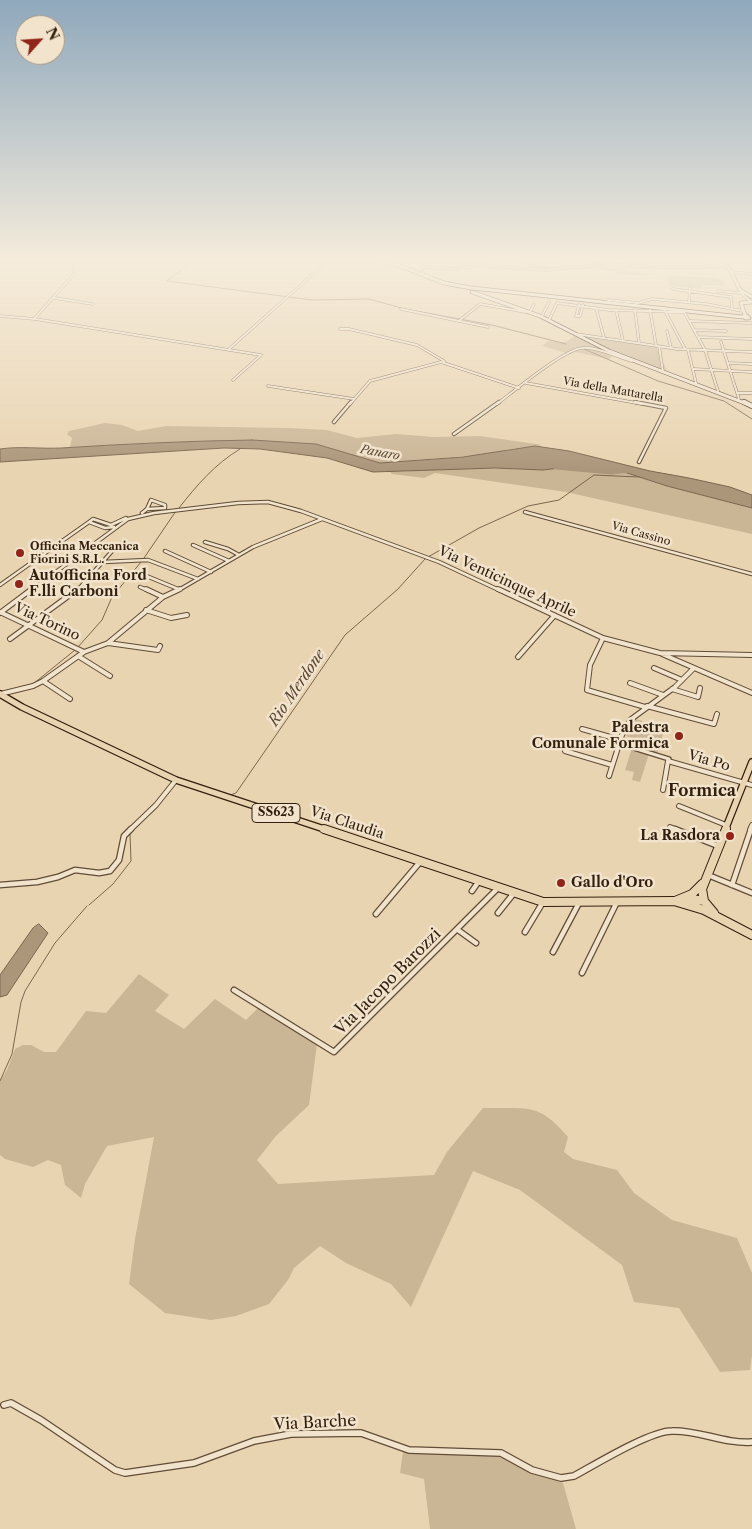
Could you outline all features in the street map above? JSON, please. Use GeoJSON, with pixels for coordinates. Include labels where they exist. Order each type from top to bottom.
{"type":"FeatureCollection","features":[{"type":"Feature","properties":{"kind":"main road"},"geometry":{"type":"LineString","coordinates":[[564,328],[603,348],[739,399],[752,406]]}},
{"type":"Feature","properties":{"kind":"main road","name":"Via Claudia"},"geometry":{"type":"LineString","coordinates":[[0,694],[43,718],[176,780],[543,902],[704,901],[722,920]]}},
{"type":"Feature","properties":{"kind":"main road"},"geometry":{"type":"LineString","coordinates":[[704,901],[702,889],[705,878],[752,762]]}},
{"type":"Feature","properties":{"kind":"main road"},"geometry":{"type":"LineString","coordinates":[[685,901],[696,892],[705,878]]}},
{"type":"Feature","properties":{"kind":"main road","name":"Via Claudia"},"geometry":{"type":"LineString","coordinates":[[685,901],[752,935]]}},
{"type":"Feature","properties":{"kind":"street"},"geometry":{"type":"LineString","coordinates":[[95,328],[261,355],[233,380]]}},
{"type":"Feature","properties":{"kind":"street"},"geometry":{"type":"LineString","coordinates":[[229,349],[252,328]]}},
{"type":"Feature","properties":{"kind":"street"},"geometry":{"type":"LineString","coordinates":[[602,328],[604,338]]}},
{"type":"Feature","properties":{"kind":"street"},"geometry":{"type":"LineString","coordinates":[[621,328],[624,341]]}},
{"type":"Feature","properties":{"kind":"street"},"geometry":{"type":"LineString","coordinates":[[638,328],[640,343]]}},
{"type":"Feature","properties":{"kind":"street"},"geometry":{"type":"LineString","coordinates":[[653,328],[658,350],[664,365],[663,372]]}},
{"type":"Feature","properties":{"kind":"street"},"geometry":{"type":"LineString","coordinates":[[674,328],[694,369],[696,383]]}},
{"type":"Feature","properties":{"kind":"street"},"geometry":{"type":"LineString","coordinates":[[340,329],[349,329],[416,344],[444,361],[519,388]]}},
{"type":"Feature","properties":{"kind":"street"},"geometry":{"type":"LineString","coordinates":[[694,330],[726,331]]}},
{"type":"Feature","properties":{"kind":"street"},"geometry":{"type":"LineString","coordinates":[[694,330],[705,350],[718,391]]}},
{"type":"Feature","properties":{"kind":"street"},"geometry":{"type":"LineString","coordinates":[[667,331],[671,348]]}},
{"type":"Feature","properties":{"kind":"street"},"geometry":{"type":"LineString","coordinates":[[573,333],[686,350],[750,352],[747,345]]}},
{"type":"Feature","properties":{"kind":"street"},"geometry":{"type":"LineString","coordinates":[[698,337],[752,339]]}},
{"type":"Feature","properties":{"kind":"street"},"geometry":{"type":"LineString","coordinates":[[721,342],[739,399]]}},
{"type":"Feature","properties":{"kind":"street"},"geometry":{"type":"LineString","coordinates":[[454,434],[560,358],[583,348],[636,361]]}},
{"type":"Feature","properties":{"kind":"street"},"geometry":{"type":"LineString","coordinates":[[334,422],[370,381],[444,361]]}},
{"type":"Feature","properties":{"kind":"street"},"geometry":{"type":"LineString","coordinates":[[728,363],[752,364]]}},
{"type":"Feature","properties":{"kind":"street"},"geometry":{"type":"LineString","coordinates":[[694,369],[752,372]]}},
{"type":"Feature","properties":{"kind":"street","name":"Via della Mattarella"},"geometry":{"type":"LineString","coordinates":[[526,383],[666,408],[639,462]]}},
{"type":"Feature","properties":{"kind":"street"},"geometry":{"type":"LineString","coordinates":[[268,386],[354,399]]}},
{"type":"Feature","properties":{"kind":"street"},"geometry":{"type":"LineString","coordinates":[[738,393],[752,393]]}},
{"type":"Feature","properties":{"kind":"street"},"geometry":{"type":"LineString","coordinates":[[0,585],[93,520],[112,525],[144,512],[151,500],[165,505],[165,508],[147,509]]}},
{"type":"Feature","properties":{"kind":"street","name":"Via Venticinque Aprile"},"geometry":{"type":"LineString","coordinates":[[143,515],[254,501],[282,505],[439,562],[603,638],[660,653],[752,655]]}},
{"type":"Feature","properties":{"kind":"street","name":"Via Cassino"},"geometry":{"type":"LineString","coordinates":[[525,512],[752,574]]}},
{"type":"Feature","properties":{"kind":"street"},"geometry":{"type":"LineString","coordinates":[[89,522],[105,528],[119,525],[143,515]]}},
{"type":"Feature","properties":{"kind":"street"},"geometry":{"type":"LineString","coordinates":[[0,694],[33,686],[43,681],[84,652],[108,643],[163,597],[239,555],[322,519]]}},
{"type":"Feature","properties":{"kind":"street"},"geometry":{"type":"LineString","coordinates":[[0,613],[119,525]]}},
{"type":"Feature","properties":{"kind":"street"},"geometry":{"type":"LineString","coordinates":[[105,528],[105,535]]}},
{"type":"Feature","properties":{"kind":"street"},"geometry":{"type":"LineString","coordinates":[[10,639],[76,591],[113,550],[124,542]]}},
{"type":"Feature","properties":{"kind":"street"},"geometry":{"type":"LineString","coordinates":[[205,542],[228,549],[239,555]]}},
{"type":"Feature","properties":{"kind":"street"},"geometry":{"type":"LineString","coordinates":[[193,545],[229,561]]}},
{"type":"Feature","properties":{"kind":"street"},"geometry":{"type":"LineString","coordinates":[[165,551],[211,572]]}},
{"type":"Feature","properties":{"kind":"street"},"geometry":{"type":"LineString","coordinates":[[103,562],[142,560],[156,562],[198,579]]}},
{"type":"Feature","properties":{"kind":"street"},"geometry":{"type":"LineString","coordinates":[[144,575],[178,589]]}},
{"type":"Feature","properties":{"kind":"street"},"geometry":{"type":"LineString","coordinates":[[140,587],[163,597]]}},
{"type":"Feature","properties":{"kind":"street"},"geometry":{"type":"LineString","coordinates":[[146,610],[170,618],[187,616]]}},
{"type":"Feature","properties":{"kind":"street","name":"Via Torino"},"geometry":{"type":"LineString","coordinates":[[0,613],[84,652]]}},
{"type":"Feature","properties":{"kind":"street"},"geometry":{"type":"LineString","coordinates":[[518,657],[554,616]]}},
{"type":"Feature","properties":{"kind":"street"},"geometry":{"type":"LineString","coordinates":[[603,638],[590,665],[587,690],[714,724],[717,714]]}},
{"type":"Feature","properties":{"kind":"street"},"geometry":{"type":"LineString","coordinates":[[108,643],[158,650],[160,646]]}},
{"type":"Feature","properties":{"kind":"street"},"geometry":{"type":"LineString","coordinates":[[660,653],[693,669],[752,693]]}},
{"type":"Feature","properties":{"kind":"street"},"geometry":{"type":"LineString","coordinates":[[680,662],[685,654]]}},
{"type":"Feature","properties":{"kind":"street"},"geometry":{"type":"LineString","coordinates":[[78,656],[110,676]]}},
{"type":"Feature","properties":{"kind":"street"},"geometry":{"type":"LineString","coordinates":[[654,668],[682,680]]}},
{"type":"Feature","properties":{"kind":"street"},"geometry":{"type":"LineString","coordinates":[[609,776],[620,740],[630,720],[672,689],[693,669]]}},
{"type":"Feature","properties":{"kind":"street"},"geometry":{"type":"LineString","coordinates":[[43,681],[70,699]]}},
{"type":"Feature","properties":{"kind":"street"},"geometry":{"type":"LineString","coordinates":[[630,683],[663,695]]}},
{"type":"Feature","properties":{"kind":"street"},"geometry":{"type":"LineString","coordinates":[[672,689],[698,697],[700,688]]}},
{"type":"Feature","properties":{"kind":"street"},"geometry":{"type":"LineString","coordinates":[[582,729],[620,740]]}},
{"type":"Feature","properties":{"kind":"street"},"geometry":{"type":"LineString","coordinates":[[627,746],[669,759],[668,761]]}},
{"type":"Feature","properties":{"kind":"street"},"geometry":{"type":"LineString","coordinates":[[565,751],[612,765]]}},
{"type":"Feature","properties":{"kind":"street","name":"Via Po"},"geometry":{"type":"LineString","coordinates":[[662,790],[668,761],[752,785]]}},
{"type":"Feature","properties":{"kind":"street"},"geometry":{"type":"LineString","coordinates":[[0,885],[37,882],[58,877],[75,870],[99,873],[110,871],[119,860],[124,836],[156,805],[176,780]]}},
{"type":"Feature","properties":{"kind":"street"},"geometry":{"type":"LineString","coordinates":[[679,806],[726,825]]}},
{"type":"Feature","properties":{"kind":"street"},"geometry":{"type":"LineString","coordinates":[[732,885],[752,825]]}},
{"type":"Feature","properties":{"kind":"street"},"geometry":{"type":"LineString","coordinates":[[670,827],[718,846]]}},
{"type":"Feature","properties":{"kind":"street"},"geometry":{"type":"LineString","coordinates":[[376,914],[420,861]]}},
{"type":"Feature","properties":{"kind":"street"},"geometry":{"type":"LineString","coordinates":[[705,878],[732,885],[752,894]]}},
{"type":"Feature","properties":{"kind":"street"},"geometry":{"type":"LineString","coordinates":[[472,891],[480,880]]}},
{"type":"Feature","properties":{"kind":"street","name":"Via Jacopo Barozzi"},"geometry":{"type":"LineString","coordinates":[[234,990],[334,1052],[500,887]]}},
{"type":"Feature","properties":{"kind":"street"},"geometry":{"type":"LineString","coordinates":[[498,913],[515,892]]}},
{"type":"Feature","properties":{"kind":"street"},"geometry":{"type":"LineString","coordinates":[[525,932],[543,902]]}},
{"type":"Feature","properties":{"kind":"street"},"geometry":{"type":"LineString","coordinates":[[582,974],[617,902]]}},
{"type":"Feature","properties":{"kind":"street"},"geometry":{"type":"LineString","coordinates":[[553,952],[579,903]]}},
{"type":"Feature","properties":{"kind":"street"},"geometry":{"type":"LineString","coordinates":[[458,930],[476,943]]}},
{"type":"Feature","properties":{"kind":"street","name":"Via Barche"},"geometry":{"type":"LineString","coordinates":[[4,1405],[12,1403],[41,1420],[115,1470],[125,1473],[194,1463],[254,1441],[291,1434],[361,1433],[409,1450],[501,1453],[532,1470],[561,1478],[574,1476],[658,1432],[668,1430],[688,1431],[733,1443],[752,1442]]}},
{"type":"Feature","properties":{"kind":"shaded area"},"geometry":{"type":"Polygon","coordinates":[[[577,333],[656,345],[666,369],[664,372],[613,356],[609,359],[575,352],[570,354],[542,346],[548,341],[562,343],[577,333]]]}},
{"type":"Feature","properties":{"kind":"shaded area"},"geometry":{"type":"Polygon","coordinates":[[[105,423],[122,425],[138,431],[166,426],[289,428],[327,430],[357,438],[396,434],[434,437],[480,436],[543,445],[510,449],[490,454],[380,463],[316,444],[289,442],[213,441],[70,447],[72,438],[67,434],[69,431],[105,423]]]}},
{"type":"Feature","properties":{"kind":"shaded area"},"geometry":{"type":"Polygon","coordinates":[[[252,440],[316,444],[380,463],[463,457],[535,446],[569,451],[650,471],[730,487],[752,495],[752,508],[667,486],[621,471],[611,472],[568,467],[543,470],[495,468],[373,472],[327,458],[260,449],[224,448],[0,462],[0,449],[8,448],[61,448],[252,440]]]}},
{"type":"Feature","properties":{"kind":"shaded area"},"geometry":{"type":"Polygon","coordinates":[[[568,467],[611,472],[621,471],[667,486],[752,508],[752,534],[566,492],[435,473],[424,478],[392,474],[390,472],[478,468],[543,470],[568,467]]]}},
{"type":"Feature","properties":{"kind":"shaded area"},"geometry":{"type":"Polygon","coordinates":[[[636,719],[642,721],[642,724],[664,730],[657,754],[633,747],[634,739],[626,736],[636,719]]]}},
{"type":"Feature","properties":{"kind":"shaded area"},"geometry":{"type":"Polygon","coordinates":[[[632,748],[649,754],[640,782],[632,780],[634,772],[625,770],[632,748]]]}},
{"type":"Feature","properties":{"kind":"shaded area"},"geometry":{"type":"Polygon","coordinates":[[[39,924],[48,933],[7,995],[0,997],[0,975],[33,928],[39,924]]]}},
{"type":"Feature","properties":{"kind":"shaded area"},"geometry":{"type":"Polygon","coordinates":[[[139,974],[169,995],[155,1011],[184,1029],[215,999],[246,1020],[260,1006],[317,1044],[309,1105],[276,1136],[257,1160],[278,1184],[434,1175],[447,1152],[483,1108],[530,1109],[548,1117],[568,1137],[564,1152],[573,1159],[617,1170],[634,1193],[672,1220],[737,1238],[752,1273],[752,1355],[750,1370],[720,1372],[679,1308],[634,1302],[622,1265],[520,1190],[473,1171],[411,1307],[391,1284],[346,1263],[320,1246],[294,1268],[288,1280],[269,1304],[236,1316],[211,1320],[165,1313],[129,1284],[135,1239],[154,1137],[107,1146],[85,1184],[81,1198],[65,1185],[61,1165],[48,1160],[33,1167],[5,1159],[0,1155],[0,1081],[7,1070],[15,1049],[23,1045],[31,1045],[44,1052],[56,1052],[86,1011],[106,1013],[139,974]]]}},
{"type":"Feature","properties":{"kind":"shaded area"},"geometry":{"type":"Polygon","coordinates":[[[464,1451],[496,1455],[563,1483],[576,1529],[430,1529],[424,1479],[400,1473],[403,1452],[464,1451]]]}},
{"type":"Feature","properties":{"kind":"waterway"},"geometry":{"type":"LineString","coordinates":[[505,328],[566,344]]}},
{"type":"Feature","properties":{"kind":"waterway"},"geometry":{"type":"LineString","coordinates":[[584,349],[658,381],[724,401],[752,419]]}},
{"type":"Feature","properties":{"kind":"waterway"},"geometry":{"type":"LineString","coordinates":[[179,508],[222,461],[240,449]]}},
{"type":"Feature","properties":{"kind":"waterway","name":"Panaro"},"geometry":{"type":"LineString","coordinates":[[556,467],[611,472],[630,470]]}},
{"type":"Feature","properties":{"kind":"waterway","name":"Rio Merdone"},"geometry":{"type":"LineString","coordinates":[[428,557],[479,528],[528,506],[559,500],[594,475],[639,477]]}},
{"type":"Feature","properties":{"kind":"waterway"},"geometry":{"type":"LineString","coordinates":[[144,558],[176,511]]}},
{"type":"Feature","properties":{"kind":"waterway","name":"Rio Merdone"},"geometry":{"type":"LineString","coordinates":[[230,795],[236,793],[345,635],[398,589],[425,559]]}},
{"type":"Feature","properties":{"kind":"waterway"},"geometry":{"type":"LineString","coordinates":[[78,647],[102,620],[112,597],[141,562]]}},
{"type":"Feature","properties":{"kind":"waterway"},"geometry":{"type":"LineString","coordinates":[[4,691],[33,684],[75,650]]}},
{"type":"Feature","properties":{"kind":"waterway","name":"Rio Merdone"},"geometry":{"type":"LineString","coordinates":[[180,778],[207,787]]}},
{"type":"Feature","properties":{"kind":"waterway","name":"Rio Merdone"},"geometry":{"type":"LineString","coordinates":[[89,905],[113,884],[131,861],[130,834],[143,821]]}},
{"type":"Feature","properties":{"kind":"waterway","name":"Rio Merdone"},"geometry":{"type":"LineString","coordinates":[[0,1081],[12,1054],[21,1002],[25,991],[55,943],[87,906]]}},
{"type":"Feature","properties":{"kind":"place","name":"Officina Meccanica Fiorini S.R.L."},"geometry":{"type":"Point","coordinates":[20,553]}},
{"type":"Feature","properties":{"kind":"place","name":"Autofficina Ford F.lli Carboni"},"geometry":{"type":"Point","coordinates":[19,584]}},
{"type":"Feature","properties":{"kind":"place","name":"Palestra Comunale Formica"},"geometry":{"type":"Point","coordinates":[679,736]}},
{"type":"Feature","properties":{"kind":"place","name":"La Rasdora"},"geometry":{"type":"Point","coordinates":[730,836]}},
{"type":"Feature","properties":{"kind":"place","name":"Gallo d'Oro"},"geometry":{"type":"Point","coordinates":[561,883]}},
{"type":"Feature","properties":{"kind":"district","name":"Formica"},"geometry":{"type":"Point","coordinates":[702,791]}}]}
